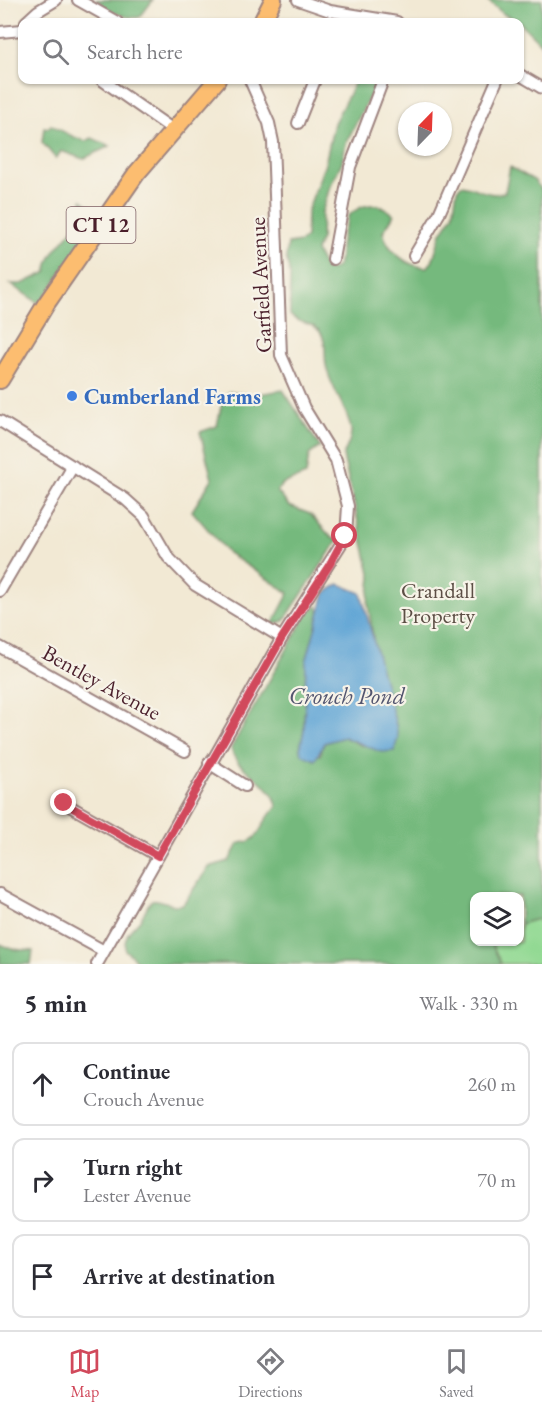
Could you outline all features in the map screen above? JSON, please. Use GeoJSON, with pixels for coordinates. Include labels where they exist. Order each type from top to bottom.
{"type":"FeatureCollection","features":[{"type":"Feature","properties":{"kind":"highway"},"geometry":{"type":"LineString","coordinates":[[264,18],[273,0]]}},
{"type":"Feature","properties":{"kind":"highway","name":"CT 12"},"geometry":{"type":"LineString","coordinates":[[0,380],[56,290],[136,174],[209,84]]}},
{"type":"Feature","properties":{"kind":"street"},"geometry":{"type":"LineString","coordinates":[[35,18],[56,0]]}},
{"type":"Feature","properties":{"kind":"street"},"geometry":{"type":"LineString","coordinates":[[78,0],[110,18]]}},
{"type":"Feature","properties":{"kind":"street"},"geometry":{"type":"LineString","coordinates":[[298,0],[344,18]]}},
{"type":"Feature","properties":{"kind":"street"},"geometry":{"type":"LineString","coordinates":[[0,32],[18,29]]}},
{"type":"Feature","properties":{"kind":"street"},"geometry":{"type":"LineString","coordinates":[[524,78],[542,88]]}},
{"type":"Feature","properties":{"kind":"street"},"geometry":{"type":"LineString","coordinates":[[108,84],[172,129]]}},
{"type":"Feature","properties":{"kind":"street","name":"Garfield Avenue"},"geometry":{"type":"LineString","coordinates":[[252,84],[269,123],[273,142],[281,355],[304,408],[336,460],[349,514],[345,536],[332,561],[282,638]]}},
{"type":"Feature","properties":{"kind":"street"},"geometry":{"type":"LineString","coordinates":[[298,123],[313,84]]}},
{"type":"Feature","properties":{"kind":"street"},"geometry":{"type":"LineString","coordinates":[[333,259],[350,167],[381,84]]}},
{"type":"Feature","properties":{"kind":"street"},"geometry":{"type":"LineString","coordinates":[[414,256],[439,214],[495,84]]}},
{"type":"Feature","properties":{"kind":"street"},"geometry":{"type":"LineString","coordinates":[[0,422],[73,466],[139,511],[151,525],[168,557],[195,585],[282,638],[97,964]]}},
{"type":"Feature","properties":{"kind":"street"},"geometry":{"type":"LineString","coordinates":[[0,591],[73,466]]}},
{"type":"Feature","properties":{"kind":"street","name":"Bentley Avenue"},"geometry":{"type":"LineString","coordinates":[[0,647],[185,751]]}},
{"type":"Feature","properties":{"kind":"street"},"geometry":{"type":"LineString","coordinates":[[209,763],[245,786]]}},
{"type":"Feature","properties":{"kind":"street"},"geometry":{"type":"LineString","coordinates":[[64,803],[158,856]]}},
{"type":"Feature","properties":{"kind":"street"},"geometry":{"type":"LineString","coordinates":[[0,894],[104,951]]}},
{"type":"Feature","properties":{"kind":"green space"},"geometry":{"type":"Polygon","coordinates":[[[96,0],[153,0],[140,17],[134,18],[116,13],[96,0]]]}},
{"type":"Feature","properties":{"kind":"green space"},"geometry":{"type":"Polygon","coordinates":[[[487,0],[542,0],[542,45],[524,27],[524,18],[512,18],[487,0]]]}},
{"type":"Feature","properties":{"kind":"green space","name":"Crandall Property"},"geometry":{"type":"Polygon","coordinates":[[[354,84],[376,84],[346,143],[342,162],[330,187],[322,212],[321,238],[316,251],[325,269],[332,270],[338,266],[348,216],[359,208],[377,205],[394,215],[383,232],[385,239],[399,257],[420,267],[427,267],[432,262],[441,233],[453,215],[457,190],[461,185],[493,194],[505,192],[510,167],[534,180],[542,190],[542,924],[537,919],[524,923],[524,892],[470,892],[470,946],[493,946],[501,964],[140,964],[125,950],[125,943],[128,934],[142,917],[150,902],[160,900],[174,905],[183,904],[209,867],[229,861],[238,844],[256,837],[277,807],[269,790],[239,764],[231,748],[308,612],[317,606],[320,612],[306,662],[304,730],[300,749],[320,755],[324,743],[344,737],[362,746],[396,725],[375,650],[368,603],[371,577],[343,456],[351,437],[347,414],[328,373],[321,333],[318,329],[290,315],[290,275],[286,258],[288,244],[301,242],[306,237],[307,212],[325,164],[334,123],[354,84]]]}},
{"type":"Feature","properties":{"kind":"green space"},"geometry":{"type":"Polygon","coordinates":[[[51,125],[81,140],[86,141],[92,138],[110,146],[83,159],[61,151],[56,159],[42,142],[44,127],[48,128],[51,125]]]}},
{"type":"Feature","properties":{"kind":"green space"},"geometry":{"type":"Polygon","coordinates":[[[82,200],[102,214],[40,304],[10,284],[22,284],[47,272],[53,253],[79,220],[82,200]]]}},
{"type":"Feature","properties":{"kind":"green space"},"geometry":{"type":"Polygon","coordinates":[[[283,390],[320,447],[309,455],[306,475],[282,484],[277,491],[289,506],[310,514],[332,538],[338,540],[284,621],[272,625],[289,593],[228,553],[192,511],[212,479],[200,432],[217,426],[222,402],[229,392],[253,395],[283,390]]]}},
{"type":"Feature","properties":{"kind":"green space"},"geometry":{"type":"Polygon","coordinates":[[[537,919],[542,924],[542,964],[501,964],[493,946],[524,946],[524,923],[537,919]]]}},
{"type":"Feature","properties":{"kind":"green space"},"geometry":{"type":"Polygon","coordinates":[[[0,944],[12,949],[33,951],[31,964],[0,964],[0,944]]]}},
{"type":"Feature","properties":{"kind":"water","name":"Crouch Pond"},"geometry":{"type":"Polygon","coordinates":[[[339,584],[361,593],[398,738],[394,751],[381,752],[344,737],[324,743],[315,760],[303,755],[300,749],[304,730],[306,662],[325,593],[339,584]]]}},
{"type":"Feature","properties":{"kind":"place","name":"Cumberland Farms"},"geometry":{"type":"Point","coordinates":[72,396]}},
{"type":"Feature","properties":{"kind":"route"},"geometry":{"type":"LineString","coordinates":[[64,803],[158,856],[282,638],[330,564],[345,536]]}}]}
